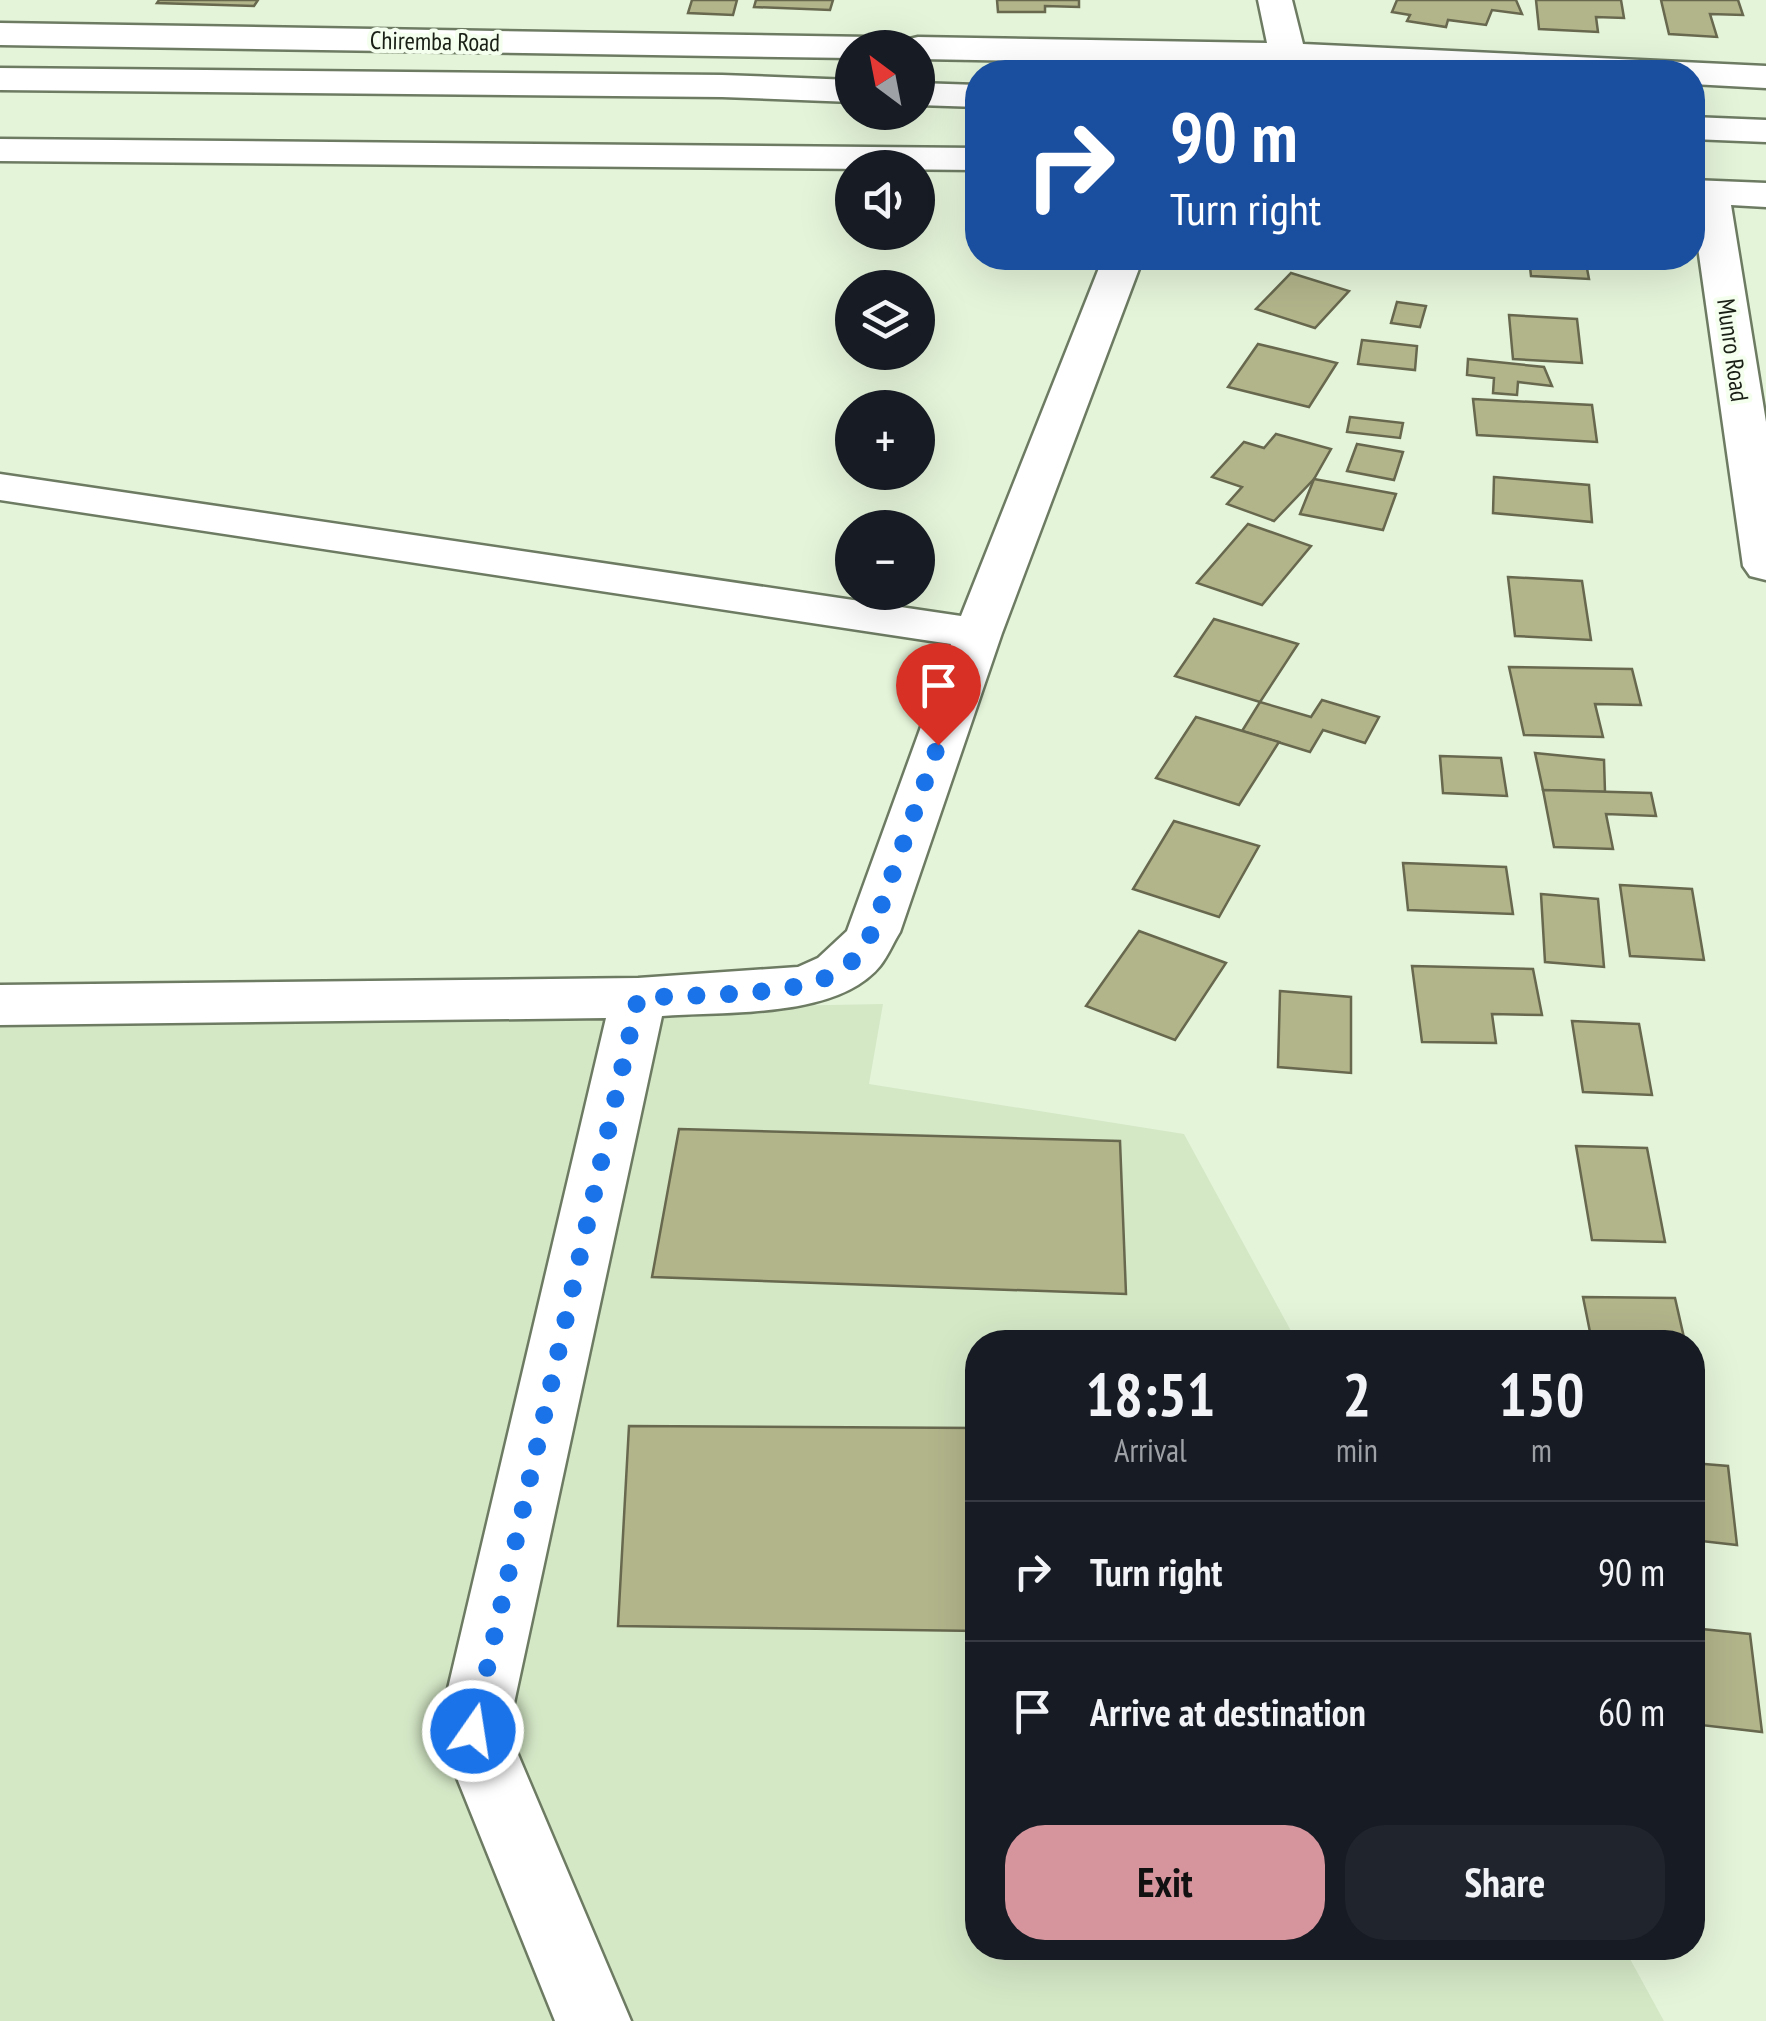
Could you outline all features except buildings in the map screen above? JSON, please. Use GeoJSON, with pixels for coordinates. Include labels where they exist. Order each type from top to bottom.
{"type":"FeatureCollection","features":[{"type":"Feature","properties":{"kind":"street"},"geometry":{"type":"LineString","coordinates":[[1275,0],[1287,54]]}},
{"type":"Feature","properties":{"kind":"street","name":"Chiremba Road"},"geometry":{"type":"LineString","coordinates":[[0,34],[835,47]]}},
{"type":"Feature","properties":{"kind":"street"},"geometry":{"type":"LineString","coordinates":[[935,48],[1416,60]]}},
{"type":"Feature","properties":{"kind":"street"},"geometry":{"type":"LineString","coordinates":[[1287,54],[1302,60]]}},
{"type":"Feature","properties":{"kind":"street"},"geometry":{"type":"LineString","coordinates":[[1705,75],[1766,77]]}},
{"type":"Feature","properties":{"kind":"street","name":"Chiremba Road"},"geometry":{"type":"LineString","coordinates":[[0,80],[835,90]]}},
{"type":"Feature","properties":{"kind":"street"},"geometry":{"type":"LineString","coordinates":[[935,95],[965,96]]}},
{"type":"Feature","properties":{"kind":"street"},"geometry":{"type":"LineString","coordinates":[[1705,129],[1766,131]]}},
{"type":"Feature","properties":{"kind":"street"},"geometry":{"type":"LineString","coordinates":[[0,150],[965,159]]}},
{"type":"Feature","properties":{"kind":"street"},"geometry":{"type":"LineString","coordinates":[[1705,192],[1766,195]]}},
{"type":"Feature","properties":{"kind":"street","name":"Munro Road"},"geometry":{"type":"LineString","coordinates":[[1705,209],[1764,546]]}},
{"type":"Feature","properties":{"kind":"street"},"geometry":{"type":"LineString","coordinates":[[0,1005],[638,998],[806,986],[838,972],[860,954],[872,932],[978,632],[1118,270]]}},
{"type":"Feature","properties":{"kind":"street"},"geometry":{"type":"LineString","coordinates":[[0,487],[978,632]]}},
{"type":"Feature","properties":{"kind":"street"},"geometry":{"type":"LineString","coordinates":[[593,2021],[473,1731],[638,998]]}},
{"type":"Feature","properties":{"kind":"shaded area"},"geometry":{"type":"Polygon","coordinates":[[[883,1004],[869,1084],[1184,1134],[1290,1330],[965,1330],[965,1960],[1631,1960],[1664,2021],[0,2021],[0,1021],[883,1004]]]}},
{"type":"Feature","properties":{"kind":"route"},"geometry":{"type":"LineString","coordinates":[[473,1731],[638,998],[806,986],[838,972],[860,954],[872,932],[938,745]]}}]}
